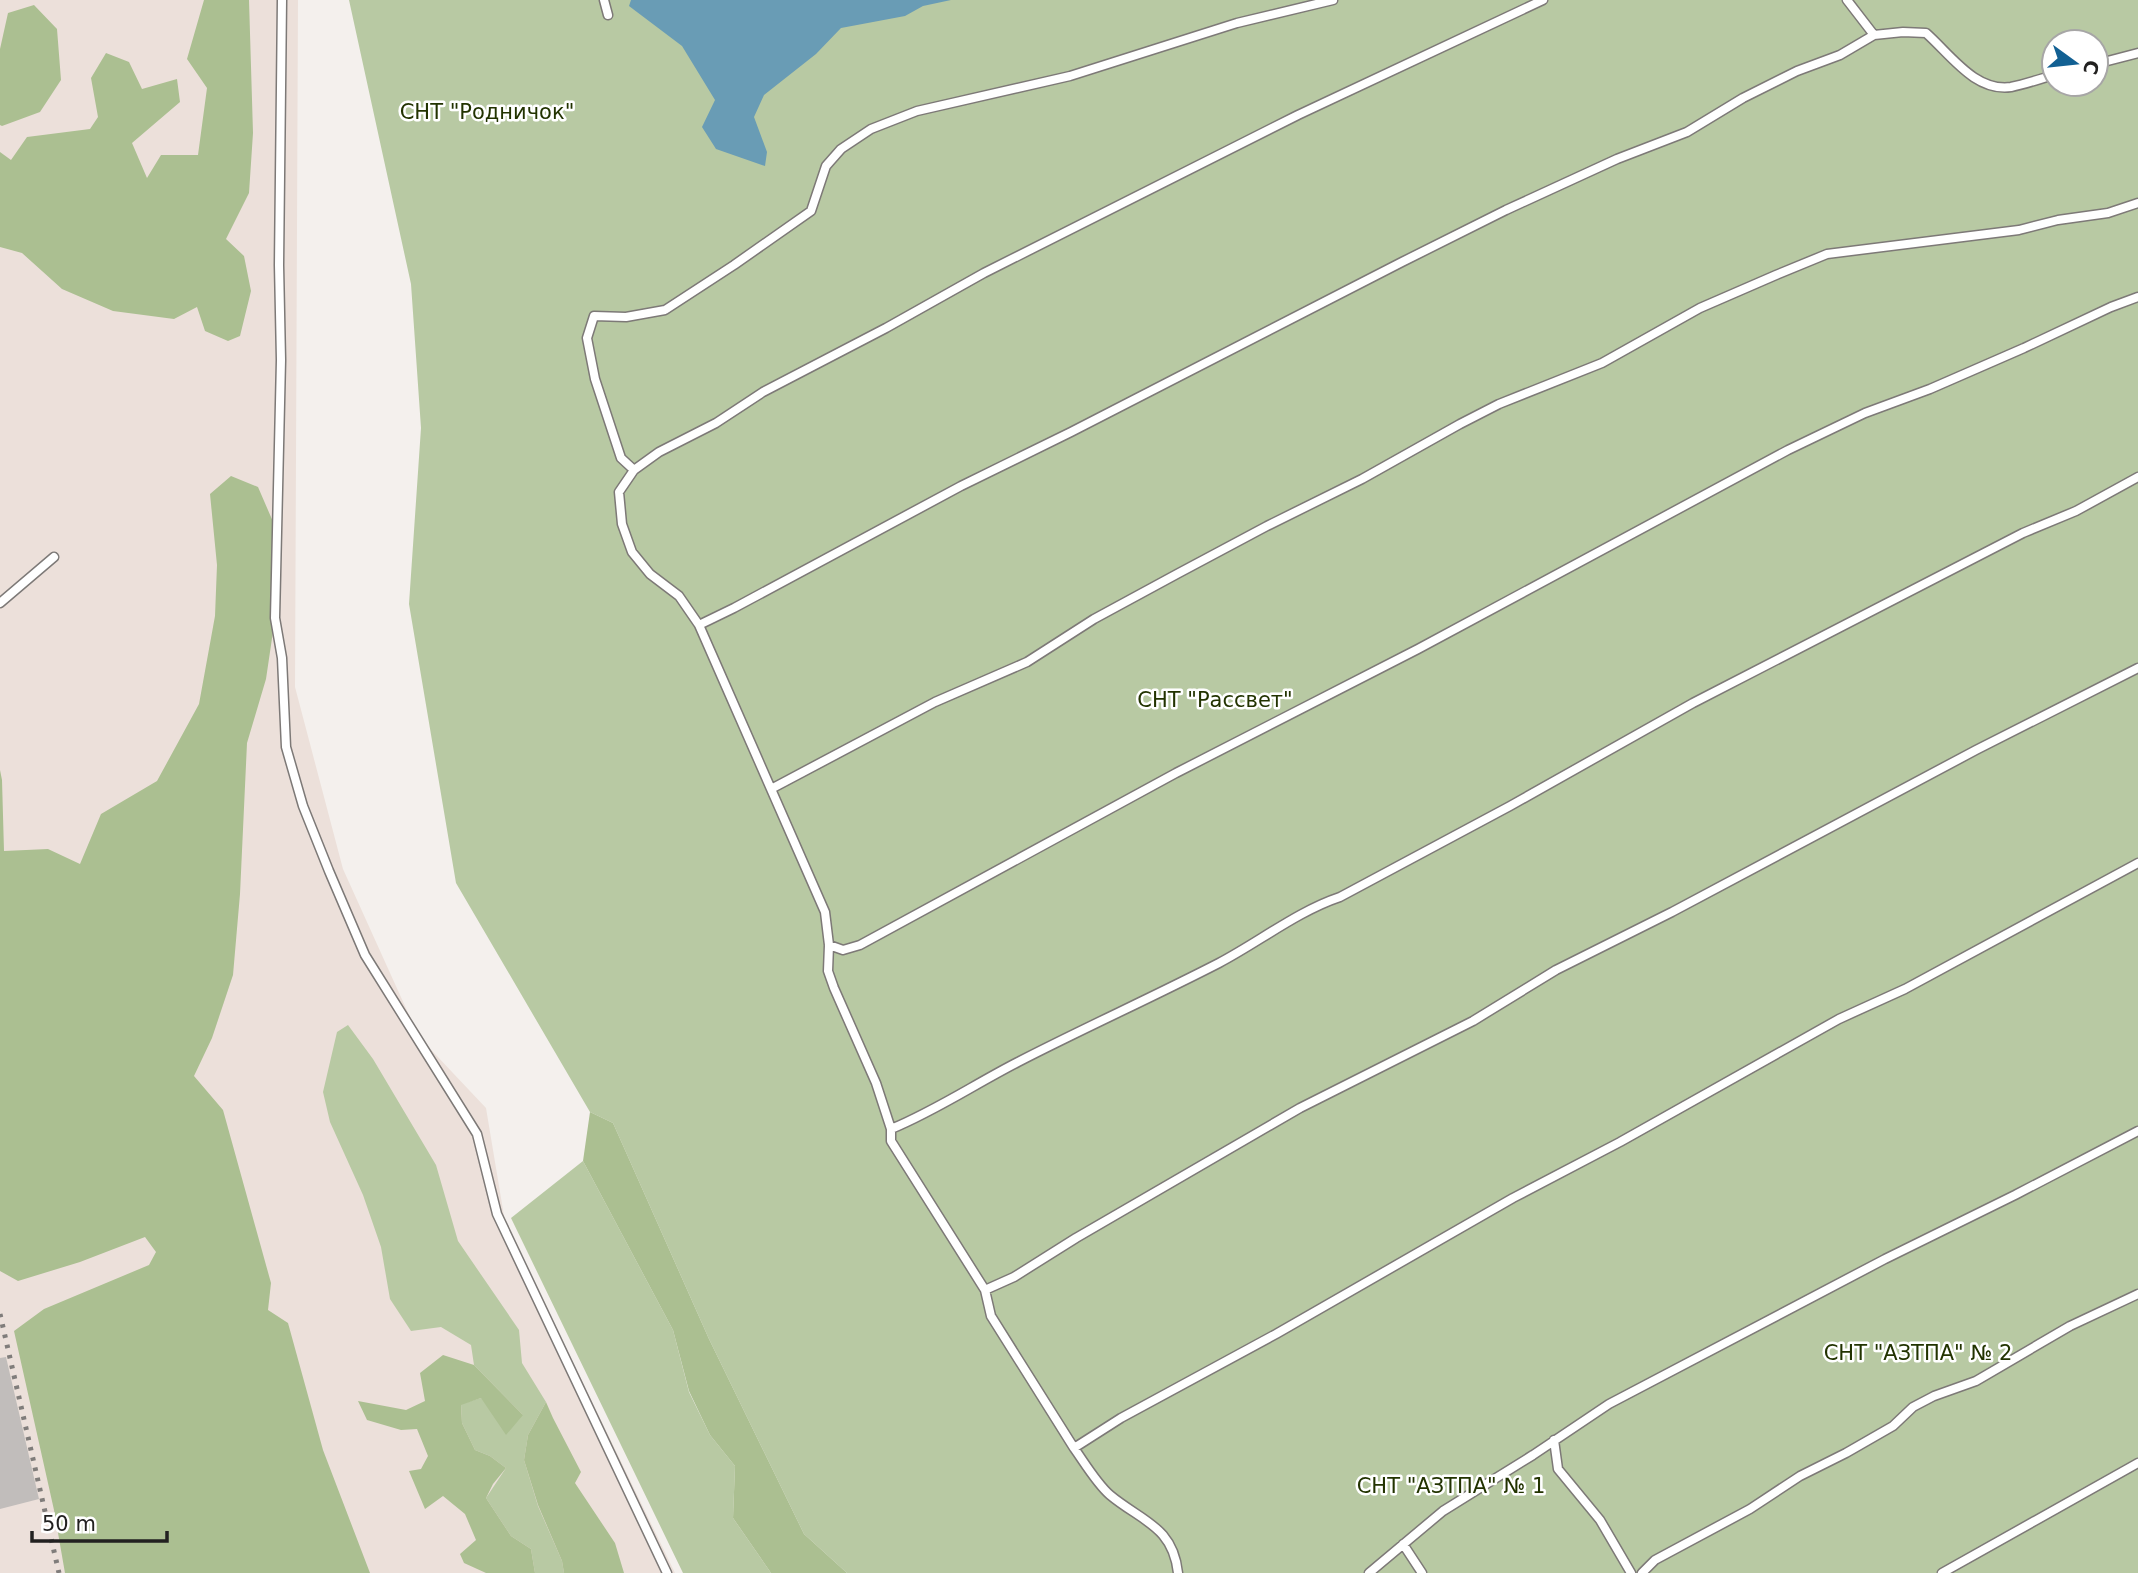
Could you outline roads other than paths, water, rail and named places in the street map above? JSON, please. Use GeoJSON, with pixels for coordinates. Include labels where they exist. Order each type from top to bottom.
{"type":"FeatureCollection","features":[{"type":"Feature","properties":{"kind":"lane"},"geometry":{"type":"LineString","coordinates":[[282,0],[279,265],[281,360],[275,618],[282,658],[286,747],[303,806],[365,955],[477,1134],[497,1214],[667,1573]]}},
{"type":"Feature","properties":{"kind":"lane"},"geometry":{"type":"LineString","coordinates":[[604,0],[608,16]]}},
{"type":"Feature","properties":{"kind":"lane"},"geometry":{"type":"LineString","coordinates":[[634,470],[621,458],[595,379],[587,338],[594,316],[626,317],[665,310],[734,265],[811,211],[826,166],[841,149],[872,129],[917,111],[1070,76],[1237,23],[1334,0]]}},
{"type":"Feature","properties":{"kind":"lane"},"geometry":{"type":"LineString","coordinates":[[1178,1573],[1176,1555],[1156,1527],[1108,1494],[1074,1448],[991,1316],[985,1290],[891,1141],[891,1129],[876,1083],[828,971],[829,945],[825,912],[699,625],[679,596],[650,574],[632,552],[622,524],[619,492],[634,470],[659,452],[716,423],[763,392],[887,328],[984,273],[1298,115],[1543,0]]}},
{"type":"Feature","properties":{"kind":"lane"},"geometry":{"type":"LineString","coordinates":[[1847,0],[1874,35]]}},
{"type":"Feature","properties":{"kind":"lane"},"geometry":{"type":"LineString","coordinates":[[699,625],[961,486],[1506,209],[1617,159],[1687,132],[1743,98],[1797,71],[1840,55],[1874,35],[1926,33],[1975,80],[1990,87],[2009,87],[2040,79]]}},
{"type":"Feature","properties":{"kind":"lane"},"geometry":{"type":"LineString","coordinates":[[2110,60],[2138,53]]}},
{"type":"Feature","properties":{"kind":"lane"},"geometry":{"type":"LineString","coordinates":[[771,789],[935,702],[1027,662],[1094,619],[1499,404],[1602,363],[1700,308],[1776,275],[1827,254],[2019,230],[2057,220],[2108,213],[2138,203]]}},
{"type":"Feature","properties":{"kind":"lane"},"geometry":{"type":"LineString","coordinates":[[829,945],[844,950],[860,945],[1176,773],[1442,636],[1788,450],[1865,413],[1977,369],[2138,297]]}},
{"type":"Feature","properties":{"kind":"lane"},"geometry":{"type":"LineString","coordinates":[[891,1129],[919,1118],[994,1074],[1220,962],[1320,904],[1340,897],[1510,807],[1693,703],[2023,533],[2076,511],[2138,477]]}},
{"type":"Feature","properties":{"kind":"lane"},"geometry":{"type":"LineString","coordinates":[[0,603],[54,557]]}},
{"type":"Feature","properties":{"kind":"lane"},"geometry":{"type":"LineString","coordinates":[[985,1290],[1014,1277],[1300,1108],[1473,1021],[1556,970],[1696,900],[1976,750],[2138,668]]}},
{"type":"Feature","properties":{"kind":"lane"},"geometry":{"type":"LineString","coordinates":[[1074,1448],[1121,1418],[1265,1340],[1513,1198],[1620,1142],[1839,1019],[1916,982],[2138,863]]}},
{"type":"Feature","properties":{"kind":"lane"},"geometry":{"type":"LineString","coordinates":[[1369,1573],[1443,1511],[1609,1404],[2138,1130]]}},
{"type":"Feature","properties":{"kind":"lane"},"geometry":{"type":"LineString","coordinates":[[1642,1573],[1655,1560],[1750,1509],[1800,1476],[1893,1426],[1913,1407],[1934,1396],[1976,1381],[2070,1326],[2138,1294]]}},
{"type":"Feature","properties":{"kind":"lane"},"geometry":{"type":"LineString","coordinates":[[1554,1440],[1558,1469],[1600,1520],[1631,1573]]}},
{"type":"Feature","properties":{"kind":"lane"},"geometry":{"type":"LineString","coordinates":[[1941,1573],[2138,1463]]}},
{"type":"Feature","properties":{"kind":"lane"},"geometry":{"type":"LineString","coordinates":[[1403,1545],[1422,1573]]}},
{"type":"Feature","properties":{"kind":"water"},"geometry":{"type":"Polygon","coordinates":[[[631,0],[951,0],[923,6],[905,16],[841,28],[816,54],[764,95],[754,117],[767,152],[765,166],[716,149],[702,127],[715,100],[682,46],[629,6],[631,0]]]}},
{"type":"Feature","properties":{"kind":"railway"},"geometry":{"type":"LineString","coordinates":[[0,1314],[59,1573]]}},
{"type":"Feature","properties":{"kind":"park label","name":"СНТ \"Родничок\""},"geometry":{"type":"Point","coordinates":[487,112]}},
{"type":"Feature","properties":{"kind":"park label","name":"СНТ \"Рассвет\""},"geometry":{"type":"Point","coordinates":[1215,700]}},
{"type":"Feature","properties":{"kind":"park label","name":"СНТ \"АЗТПА\" № 2"},"geometry":{"type":"Point","coordinates":[1918,1353]}},
{"type":"Feature","properties":{"kind":"park label","name":"СНТ \"АЗТПА\" № 1"},"geometry":{"type":"Point","coordinates":[1451,1486]}}]}
